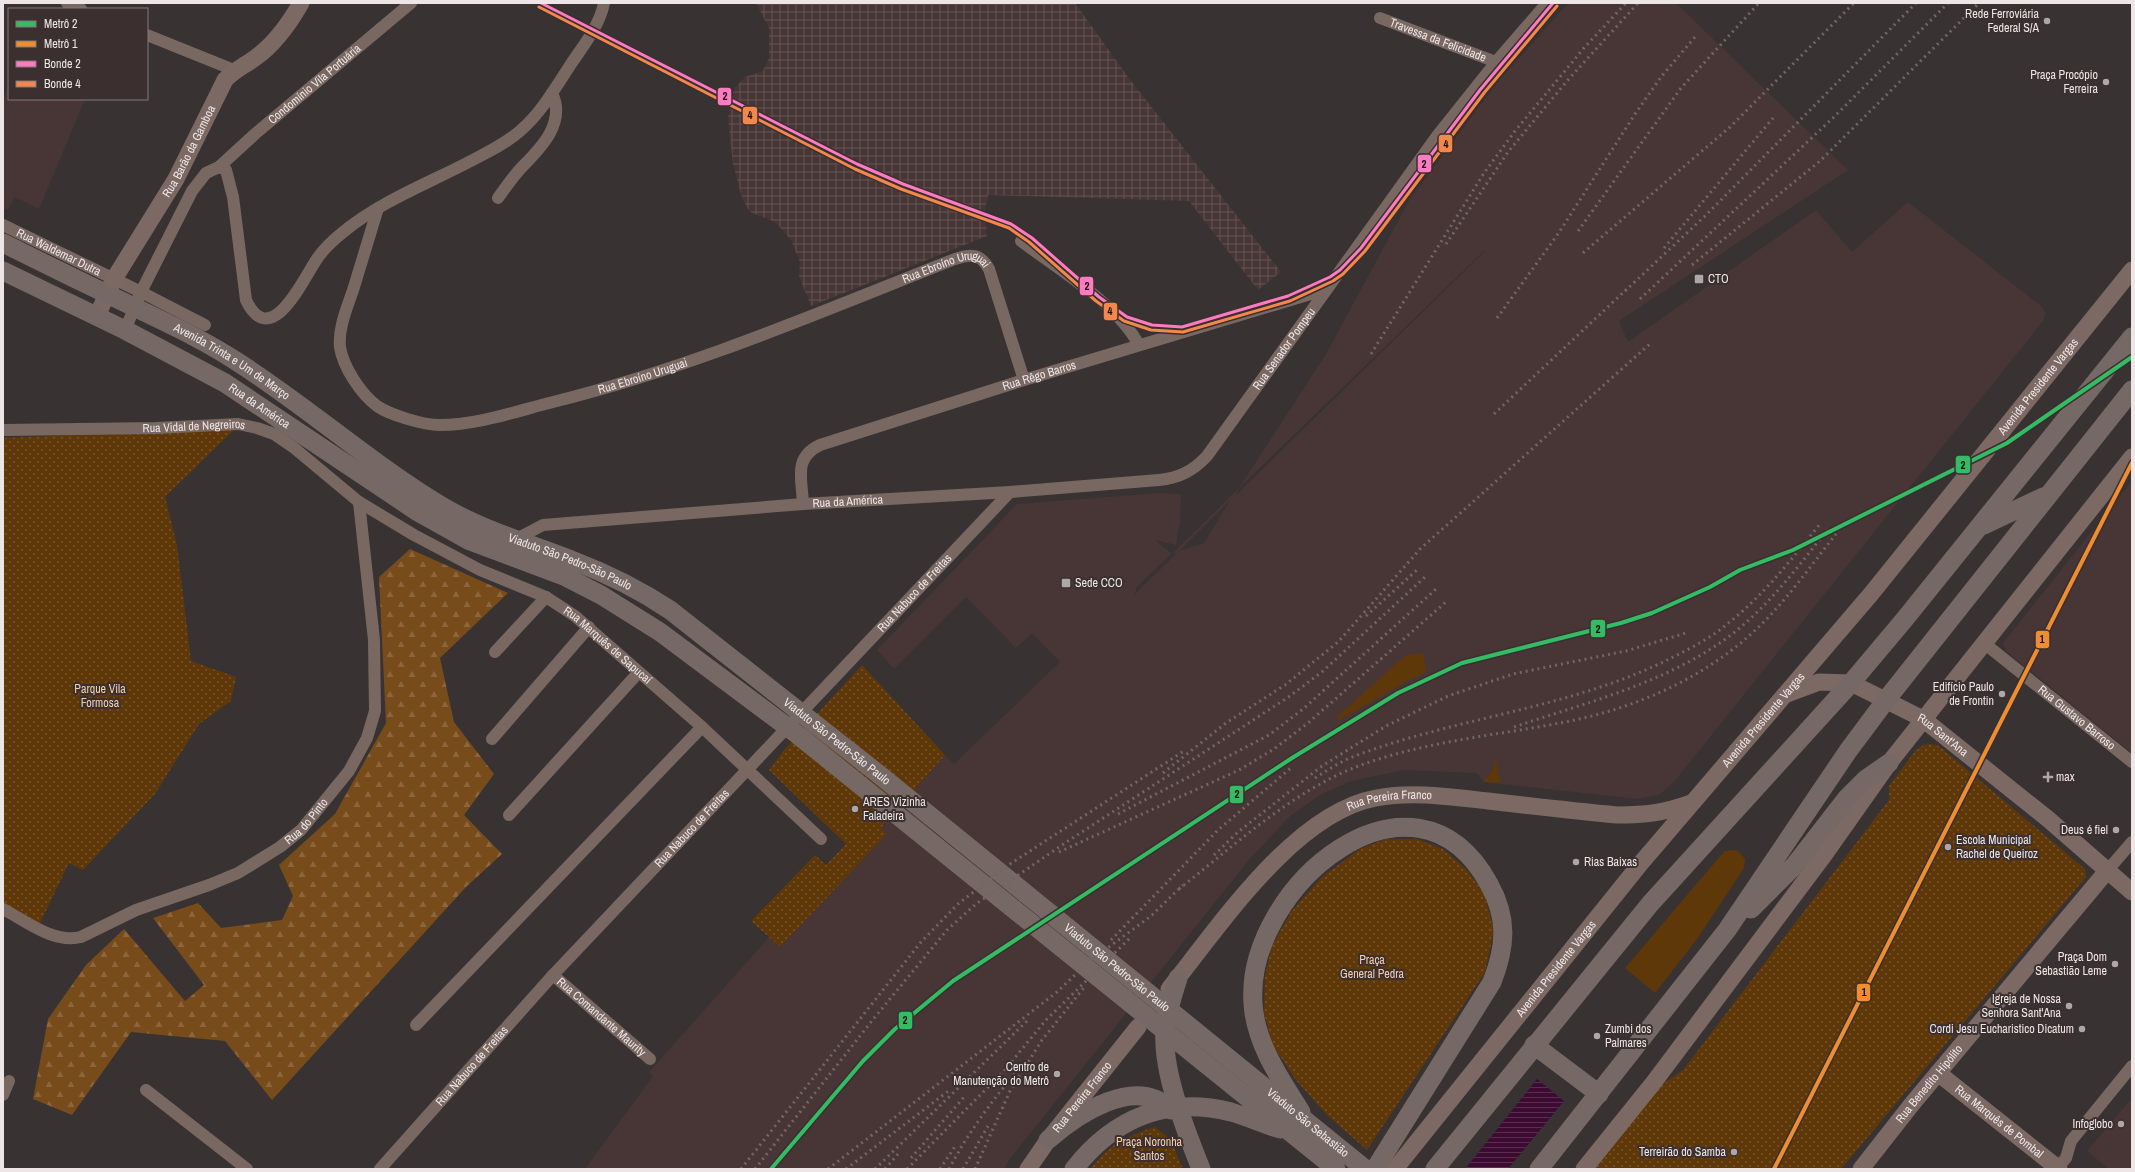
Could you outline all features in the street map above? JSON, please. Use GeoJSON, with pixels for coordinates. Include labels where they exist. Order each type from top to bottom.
{"type":"FeatureCollection","features":[{"type":"Feature","properties":{"kind":"main road","name":"Rua Barão da Gamboa"},"geometry":{"type":"LineString","coordinates":[[97,316],[114,279],[176,179],[218,90],[234,70],[254,58],[277,39],[301,3]]}},
{"type":"Feature","properties":{"kind":"main road","name":"Avenida Trinta e Um de Março"},"geometry":{"type":"LineString","coordinates":[[3,243],[188,334],[267,381],[414,488],[444,507]]}},
{"type":"Feature","properties":{"kind":"main road","name":"Avenida Presidente Vargas"},"geometry":{"type":"LineString","coordinates":[[1396,1169],[1636,869],[1871,594],[2132,270]]}},
{"type":"Feature","properties":{"kind":"main road","name":"Rua da América"},"geometry":{"type":"LineString","coordinates":[[3,271],[97,316],[203,370],[261,405],[418,512],[452,531],[564,576],[601,595]]}},
{"type":"Feature","properties":{"kind":"main road"},"geometry":{"type":"LineString","coordinates":[[1435,1169],[1534,1045],[1650,904],[1851,683],[2132,337]]}},
{"type":"Feature","properties":{"kind":"main road"},"geometry":{"type":"LineString","coordinates":[[1539,1169],[1726,930],[1844,758],[1886,700],[2132,390]]}},
{"type":"Feature","properties":{"kind":"main road"},"geometry":{"type":"LineString","coordinates":[[1584,1169],[1654,1082],[1818,865],[1889,763],[2132,457]]}},
{"type":"Feature","properties":{"kind":"main road"},"geometry":{"type":"LineString","coordinates":[[1979,527],[2048,495]]}},
{"type":"Feature","properties":{"kind":"main road","name":"Viaduto São Pedro-São Paulo"},"geometry":{"type":"LineString","coordinates":[[444,507],[484,527],[577,562],[616,579],[670,610],[882,777],[1244,1083]]}},
{"type":"Feature","properties":{"kind":"main road","name":"Viaduto São Pedro-São Paulo"},"geometry":{"type":"LineString","coordinates":[[601,595],[660,632],[798,735],[1244,1083]]}},
{"type":"Feature","properties":{"kind":"main road","name":"Rua Sant'Ana"},"geometry":{"type":"LineString","coordinates":[[1784,695],[1819,682],[1851,683],[1923,719],[2042,814],[2132,892]]}},
{"type":"Feature","properties":{"kind":"main road"},"geometry":{"type":"LineString","coordinates":[[1726,930],[1753,908],[1794,866],[1846,799],[1866,779],[1889,763]]}},
{"type":"Feature","properties":{"kind":"main road","name":"Rua Pereira Franco"},"geometry":{"type":"LineString","coordinates":[[1165,994],[1243,897],[1279,857],[1301,837],[1337,812],[1375,798],[1419,795],[1617,815],[1643,815],[1666,812],[1693,802]]}},
{"type":"Feature","properties":{"kind":"main road"},"geometry":{"type":"LineString","coordinates":[[1310,1125],[1279,1076],[1255,1023],[1253,984],[1259,951],[1270,925],[1286,899],[1310,872],[1330,855],[1354,841],[1380,830],[1413,828],[1441,834],[1462,850],[1483,873],[1497,898],[1504,931],[1501,958],[1492,982],[1375,1169]]}},
{"type":"Feature","properties":{"kind":"main road","name":"Rua Benedito Hipólito"},"geometry":{"type":"LineString","coordinates":[[1861,1169],[1938,1073],[2108,871]]}},
{"type":"Feature","properties":{"kind":"main road"},"geometry":{"type":"LineString","coordinates":[[1178,978],[1168,1012],[1165,1032],[1167,1060],[1182,1122],[1201,1169]]}},
{"type":"Feature","properties":{"kind":"main road","name":"Rua Pereira Franco"},"geometry":{"type":"LineString","coordinates":[[1028,1169],[1048,1140],[1138,1027]]}},
{"type":"Feature","properties":{"kind":"main road"},"geometry":{"type":"LineString","coordinates":[[1534,1045],[1599,1094]]}},
{"type":"Feature","properties":{"kind":"main road","name":"Rua Marquês de Pombal"},"geometry":{"type":"LineString","coordinates":[[1938,1073],[2058,1169]]}},
{"type":"Feature","properties":{"kind":"main road","name":"Viaduto São Sebastião"},"geometry":{"type":"LineString","coordinates":[[1244,1083],[1310,1125],[1365,1169]]}},
{"type":"Feature","properties":{"kind":"main road","name":"Viaduto São Sebastião"},"geometry":{"type":"LineString","coordinates":[[1244,1083],[1291,1133],[1336,1169]]}},
{"type":"Feature","properties":{"kind":"main road"},"geometry":{"type":"LineString","coordinates":[[1048,1140],[1069,1122],[1092,1108],[1135,1096],[1152,1099],[1165,1104],[1182,1122]]}},
{"type":"Feature","properties":{"kind":"main road"},"geometry":{"type":"LineString","coordinates":[[1079,1163],[1113,1131],[1133,1118],[1155,1111],[1181,1107],[1231,1112],[1291,1133]]}},
{"type":"Feature","properties":{"kind":"street"},"geometry":{"type":"LineString","coordinates":[[66,3],[78,8]]}},
{"type":"Feature","properties":{"kind":"street","name":"Condomínio Vila Portuária"},"geometry":{"type":"LineString","coordinates":[[125,330],[192,191],[206,173],[219,167],[255,134],[411,3]]}},
{"type":"Feature","properties":{"kind":"street"},"geometry":{"type":"LineString","coordinates":[[219,167],[226,170],[229,176],[246,300],[251,310],[257,315],[267,318],[280,314],[294,298],[316,260],[342,233],[378,208],[485,154],[514,136],[532,120],[587,40],[602,11],[604,3]]}},
{"type":"Feature","properties":{"kind":"street","name":"Rua Senador Pompeu"},"geometry":{"type":"LineString","coordinates":[[1196,467],[1207,456],[1324,290],[1437,136],[1496,62],[1547,3]]}},
{"type":"Feature","properties":{"kind":"street","name":"Travessa da Felicidade"},"geometry":{"type":"LineString","coordinates":[[1380,18],[1496,62]]}},
{"type":"Feature","properties":{"kind":"street"},"geometry":{"type":"LineString","coordinates":[[148,36],[234,70]]}},
{"type":"Feature","properties":{"kind":"street"},"geometry":{"type":"LineString","coordinates":[[498,198],[510,181],[532,158],[550,134],[556,109],[556,100],[552,93]]}},
{"type":"Feature","properties":{"kind":"street","name":"Rua Ebroíno Uruguai"},"geometry":{"type":"LineString","coordinates":[[378,208],[342,325],[340,348],[350,372],[374,403],[402,417],[438,425],[464,423],[575,397],[686,361],[785,326],[955,259],[977,255],[984,260],[990,268],[1024,380]]}},
{"type":"Feature","properties":{"kind":"street","name":"Rua Waldemar Dutra"},"geometry":{"type":"LineString","coordinates":[[3,225],[142,292],[205,325]]}},
{"type":"Feature","properties":{"kind":"street"},"geometry":{"type":"LineString","coordinates":[[1021,242],[1109,308],[1130,330],[1138,345]]}},
{"type":"Feature","properties":{"kind":"street","name":"Rua Rêgo Barros"},"geometry":{"type":"LineString","coordinates":[[804,504],[802,463],[805,455],[820,445],[1024,380],[1324,290]]}},
{"type":"Feature","properties":{"kind":"street","name":"Rua Vidal de Negreiros"},"geometry":{"type":"LineString","coordinates":[[3,430],[156,428],[238,424],[257,428],[274,434],[293,447],[359,502]]}},
{"type":"Feature","properties":{"kind":"street","name":"Rua da América"},"geometry":{"type":"LineString","coordinates":[[507,554],[522,536],[543,525],[804,504],[1010,492],[1173,478],[1196,467]]}},
{"type":"Feature","properties":{"kind":"street","name":"Rua Nabuco de Freitas"},"geometry":{"type":"LineString","coordinates":[[380,1169],[553,975],[1010,492]]}},
{"type":"Feature","properties":{"kind":"street","name":"Rua Marquês de Sapucaí"},"geometry":{"type":"LineString","coordinates":[[359,502],[414,535],[480,570],[546,597],[589,627],[702,727],[821,839]]}},
{"type":"Feature","properties":{"kind":"street","name":"Rua do Pinto"},"geometry":{"type":"LineString","coordinates":[[3,909],[59,939],[71,940],[81,937],[136,910],[209,885],[238,873],[285,843],[301,830],[325,803],[349,771],[367,738],[375,711],[374,640],[359,502]]}},
{"type":"Feature","properties":{"kind":"street"},"geometry":{"type":"LineString","coordinates":[[495,652],[546,597]]}},
{"type":"Feature","properties":{"kind":"street"},"geometry":{"type":"LineString","coordinates":[[492,738],[589,627]]}},
{"type":"Feature","properties":{"kind":"street","name":"Rua Gustavo Barroso"},"geometry":{"type":"LineString","coordinates":[[1984,644],[2132,762]]}},
{"type":"Feature","properties":{"kind":"street"},"geometry":{"type":"LineString","coordinates":[[509,815],[639,672]]}},
{"type":"Feature","properties":{"kind":"street"},"geometry":{"type":"LineString","coordinates":[[416,1025],[702,727]]}},
{"type":"Feature","properties":{"kind":"street"},"geometry":{"type":"LineString","coordinates":[[2108,871],[2132,842]]}},
{"type":"Feature","properties":{"kind":"street","name":"Rua Comandante Maurity"},"geometry":{"type":"LineString","coordinates":[[553,975],[650,1059]]}},
{"type":"Feature","properties":{"kind":"street"},"geometry":{"type":"LineString","coordinates":[[2058,1169],[2066,1158],[2071,1141],[2132,1066]]}},
{"type":"Feature","properties":{"kind":"street"},"geometry":{"type":"LineString","coordinates":[[3,1095],[9,1081]]}},
{"type":"Feature","properties":{"kind":"street"},"geometry":{"type":"LineString","coordinates":[[146,1090],[247,1169]]}},
{"type":"Feature","properties":{"kind":"shaded area"},"geometry":{"type":"Polygon","coordinates":[[[756,3],[1075,3],[1128,77],[1281,272],[1258,290],[1189,201],[988,195],[985,210],[987,236],[811,306],[799,276],[800,262],[791,240],[778,225],[771,220],[752,213],[748,209],[742,198],[733,164],[728,118],[734,89],[745,77],[763,71],[769,58],[769,28],[756,3]]]}},
{"type":"Feature","properties":{"kind":"shaded area"},"geometry":{"type":"Polygon","coordinates":[[[1568,3],[1676,3],[1848,170],[1619,321],[1628,342],[1816,210],[1852,252],[1908,202],[2041,306],[2046,313],[2043,321],[1674,782],[1659,795],[1637,799],[1484,782],[1477,773],[1404,770],[1351,781],[1320,795],[1289,817],[1248,861],[1008,1161],[1004,1169],[585,1169],[653,1076],[649,1072],[769,937],[780,947],[887,834],[881,829],[945,755],[954,764],[1060,662],[1032,633],[1016,648],[966,597],[894,669],[877,650],[1017,504],[1159,493],[1181,494],[1180,521],[1176,545],[1155,540],[1172,554],[1239,488],[1326,354],[1410,199],[1496,84],[1568,3]],[[1485,251],[1239,488],[1235,496],[1485,251]],[[1231,499],[1179,551],[1204,543],[1231,499]],[[1177,553],[1171,554],[1137,587],[1134,595],[1177,553]]]}},
{"type":"Feature","properties":{"kind":"shaded area"},"geometry":{"type":"Polygon","coordinates":[[[8,87],[8,100],[85,100],[39,209],[15,197],[8,210],[3,208],[3,99],[8,87]]]}},
{"type":"Feature","properties":{"kind":"shaded area"},"geometry":{"type":"Polygon","coordinates":[[[2132,481],[2132,753],[2006,651],[2003,643],[2132,481]]]}},
{"type":"Feature","properties":{"kind":"shaded area"},"geometry":{"type":"Polygon","coordinates":[[[1537,1079],[1564,1101],[1508,1169],[1465,1169],[1537,1079]]]}},
{"type":"Feature","properties":{"kind":"shaded area","name":"Infoglobo"},"geometry":{"type":"Polygon","coordinates":[[[2132,1098],[2132,1169],[2109,1169],[2087,1151],[2132,1098]]]}},
{"type":"Feature","properties":{"kind":"green space","name":"Parque Vila Formosa"},"geometry":{"type":"Polygon","coordinates":[[[236,428],[165,497],[177,545],[191,661],[236,677],[231,701],[199,724],[155,794],[83,870],[69,863],[39,925],[3,906],[3,438],[236,428]]]}},
{"type":"Feature","properties":{"kind":"green space"},"geometry":{"type":"Polygon","coordinates":[[[410,549],[508,593],[440,658],[454,722],[494,774],[464,815],[502,854],[466,887],[272,1100],[225,1041],[131,1032],[72,1115],[33,1099],[48,1019],[86,965],[124,929],[185,1001],[204,985],[153,918],[198,903],[221,928],[282,920],[293,896],[279,865],[335,814],[386,723],[379,577],[410,549]]]}},
{"type":"Feature","properties":{"kind":"green space"},"geometry":{"type":"Polygon","coordinates":[[[1423,653],[1426,672],[1407,681],[1339,720],[1337,717],[1406,655],[1423,653]]]}},
{"type":"Feature","properties":{"kind":"green space","name":"ARES Vizinha Faladeira"},"geometry":{"type":"Polygon","coordinates":[[[862,665],[945,755],[881,828],[887,834],[780,947],[751,921],[815,855],[826,865],[846,844],[769,770],[784,750],[862,665]]]}},
{"type":"Feature","properties":{"kind":"green space"},"geometry":{"type":"Polygon","coordinates":[[[1930,744],[1939,746],[2085,869],[2086,877],[1841,1169],[1595,1169],[1660,1086],[1683,1070],[1889,800],[1889,786],[1916,750],[1924,745],[1930,744]]]}},
{"type":"Feature","properties":{"kind":"green space"},"geometry":{"type":"Polygon","coordinates":[[[1496,758],[1500,783],[1484,782],[1493,769],[1496,758]]]}},
{"type":"Feature","properties":{"kind":"green space","name":"Praça General Pedra"},"geometry":{"type":"Polygon","coordinates":[[[1386,839],[1417,839],[1443,849],[1466,869],[1484,893],[1494,930],[1485,972],[1367,1150],[1327,1115],[1295,1079],[1273,1045],[1264,1013],[1265,977],[1271,948],[1291,912],[1322,877],[1360,849],[1386,839]]]}},
{"type":"Feature","properties":{"kind":"green space"},"geometry":{"type":"Polygon","coordinates":[[[1725,851],[1738,851],[1745,859],[1744,868],[1697,939],[1655,993],[1625,968],[1722,854],[1725,851]]]}},
{"type":"Feature","properties":{"kind":"green space","name":"Praça Noronha Santos"},"geometry":{"type":"Polygon","coordinates":[[[1155,1127],[1170,1139],[1183,1169],[1090,1169],[1104,1154],[1119,1142],[1135,1134],[1155,1127]]]}},
{"type":"Feature","properties":{"kind":"railway"},"geometry":{"type":"LineString","coordinates":[[1371,354],[1484,173],[1515,131],[1584,48],[1626,3]]}},
{"type":"Feature","properties":{"kind":"railway"},"geometry":{"type":"LineString","coordinates":[[1446,244],[1508,152],[1567,81],[1638,3]]}},
{"type":"Feature","properties":{"kind":"railway"},"geometry":{"type":"LineString","coordinates":[[1578,231],[1681,88],[1759,3]]}},
{"type":"Feature","properties":{"kind":"railway"},"geometry":{"type":"LineString","coordinates":[[1583,253],[1730,127],[1854,3]]}},
{"type":"Feature","properties":{"kind":"railway"},"geometry":{"type":"LineString","coordinates":[[1625,291],[1704,217],[1916,3]]}},
{"type":"Feature","properties":{"kind":"railway"},"geometry":{"type":"LineString","coordinates":[[1640,299],[1835,116],[1948,3]]}},
{"type":"Feature","properties":{"kind":"railway"},"geometry":{"type":"LineString","coordinates":[[1692,265],[1820,161],[1979,3]]}},
{"type":"Feature","properties":{"kind":"railway"},"geometry":{"type":"LineString","coordinates":[[1497,318],[1558,234],[1635,114],[1661,77],[1695,37]]}},
{"type":"Feature","properties":{"kind":"railway"},"geometry":{"type":"LineString","coordinates":[[1664,248],[1773,118]]}},
{"type":"Feature","properties":{"kind":"railway"},"geometry":{"type":"LineString","coordinates":[[1494,414],[1629,287]]}},
{"type":"Feature","properties":{"kind":"railway"},"geometry":{"type":"LineString","coordinates":[[1163,773],[1226,723],[1285,685],[1338,642],[1420,549],[1652,342]]}},
{"type":"Feature","properties":{"kind":"railway"},"geometry":{"type":"LineString","coordinates":[[1315,778],[1350,758],[1393,743],[1586,692],[1624,679],[1678,655],[1719,631],[1739,614],[1776,577],[1820,524]]}},
{"type":"Feature","properties":{"kind":"railway"},"geometry":{"type":"LineString","coordinates":[[1514,727],[1626,690],[1654,679],[1706,652],[1731,635],[1759,611],[1829,528]]}},
{"type":"Feature","properties":{"kind":"railway"},"geometry":{"type":"LineString","coordinates":[[1179,889],[1286,805],[1332,777],[1356,767],[1406,751],[1457,740],[1560,723],[1590,716],[1620,708],[1677,684],[1730,652],[1753,632],[1783,601],[1836,534]]}},
{"type":"Feature","properties":{"kind":"railway"},"geometry":{"type":"LineString","coordinates":[[1366,616],[1418,569]]}},
{"type":"Feature","properties":{"kind":"railway"},"geometry":{"type":"LineString","coordinates":[[755,1169],[875,1017],[947,930],[976,904],[1065,843],[1290,696],[1323,671],[1425,577]]}},
{"type":"Feature","properties":{"kind":"railway"},"geometry":{"type":"LineString","coordinates":[[1118,814],[1269,735],[1303,709],[1436,589]]}},
{"type":"Feature","properties":{"kind":"railway"},"geometry":{"type":"LineString","coordinates":[[1059,852],[1239,770],[1274,749],[1308,723],[1447,601]]}},
{"type":"Feature","properties":{"kind":"railway"},"geometry":{"type":"LineString","coordinates":[[1214,855],[1238,832],[1322,766],[1386,726],[1448,696],[1513,674],[1626,651],[1686,633]]}},
{"type":"Feature","properties":{"kind":"railway"},"geometry":{"type":"LineString","coordinates":[[741,1169],[921,942],[958,904],[1010,864],[1184,751]]}},
{"type":"Feature","properties":{"kind":"railway"},"geometry":{"type":"LineString","coordinates":[[1111,940],[1218,830],[1292,767]]}},
{"type":"Feature","properties":{"kind":"railway"},"geometry":{"type":"LineString","coordinates":[[1094,958],[1151,916],[1183,885]]}},
{"type":"Feature","properties":{"kind":"railway"},"geometry":{"type":"LineString","coordinates":[[907,1169],[1004,1071],[1045,1021],[1132,936]]}},
{"type":"Feature","properties":{"kind":"railway"},"geometry":{"type":"LineString","coordinates":[[828,1169],[1057,992],[1097,954]]}},
{"type":"Feature","properties":{"kind":"railway"},"geometry":{"type":"LineString","coordinates":[[975,1169],[1010,1091],[1042,1040],[1086,985]]}},
{"type":"Feature","properties":{"kind":"railway"},"geometry":{"type":"LineString","coordinates":[[875,1169],[1027,1021]]}},
{"type":"Feature","properties":{"kind":"railway"},"geometry":{"type":"LineString","coordinates":[[949,1169],[980,1118],[1017,1071]]}},
{"type":"Feature","properties":{"kind":"railway"},"geometry":{"type":"LineString","coordinates":[[846,1169],[951,1089]]}},
{"type":"Feature","properties":{"kind":"railway"},"geometry":{"type":"LineString","coordinates":[[911,1158],[964,1097]]}},
{"type":"Feature","properties":{"kind":"railway"},"geometry":{"type":"LineString","coordinates":[[963,1169],[988,1126]]}},
{"type":"Feature","properties":{"kind":"railway"},"geometry":{"type":"LineString","coordinates":[[940,1169],[956,1145]]}},
{"type":"Feature","properties":{"kind":"railway"},"geometry":{"type":"LineString","coordinates":[[885,1169],[898,1154]]}},
{"type":"Feature","properties":{"kind":"metro line","name":"2"},"geometry":{"type":"LineString","coordinates":[[771,1169],[863,1061],[895,1029],[953,981],[1292,758],[1398,693],[1462,663],[1621,623],[1652,613],[1710,587],[1740,570],[1793,550],[2007,443],[2132,357]]}},
{"type":"Feature","properties":{"kind":"metro line","name":"1"},"geometry":{"type":"LineString","coordinates":[[1774,1169],[2132,463]]}},
{"type":"Feature","properties":{"kind":"tram line","name":"2"},"geometry":{"type":"LineString","coordinates":[[541,3],[857,164],[903,184],[1011,224],[1032,238],[1099,297],[1127,317],[1152,325],[1182,327],[1288,296],[1330,277],[1340,270],[1361,248],[1480,90],[1553,3]]}},
{"type":"Feature","properties":{"kind":"tram line","name":"4"},"geometry":{"type":"LineString","coordinates":[[539,7],[855,169],[901,189],[1009,228],[1029,242],[1096,301],[1124,321],[1151,330],[1183,332],[1290,301],[1333,281],[1343,274],[1365,251],[1484,93],[1557,6]]}},
{"type":"Feature","properties":{"kind":"place","name":"Rede Ferroviária Federal S/A"},"geometry":{"type":"Point","coordinates":[2047,21]}},
{"type":"Feature","properties":{"kind":"place","name":"Praça Procópio Ferreira"},"geometry":{"type":"Point","coordinates":[2106,82]}},
{"type":"Feature","properties":{"kind":"place","name":"CTO"},"geometry":{"type":"Point","coordinates":[1699,279]}},
{"type":"Feature","properties":{"kind":"place","name":"Sede CCO"},"geometry":{"type":"Point","coordinates":[1066,583]}},
{"type":"Feature","properties":{"kind":"place","name":"Edifício Paulo de Frontin"},"geometry":{"type":"Point","coordinates":[2002,694]}},
{"type":"Feature","properties":{"kind":"place","name":"max"},"geometry":{"type":"Point","coordinates":[2048,777]}},
{"type":"Feature","properties":{"kind":"place","name":"ARES Vizinha Faladeira"},"geometry":{"type":"Point","coordinates":[855,809]}},
{"type":"Feature","properties":{"kind":"place","name":"Deus é fiel"},"geometry":{"type":"Point","coordinates":[2116,830]}},
{"type":"Feature","properties":{"kind":"place","name":"Escola Municipal Rachel de Queiroz"},"geometry":{"type":"Point","coordinates":[1948,847]}},
{"type":"Feature","properties":{"kind":"place","name":"Rias Baixas"},"geometry":{"type":"Point","coordinates":[1576,862]}},
{"type":"Feature","properties":{"kind":"place","name":"Praça Dom Sebastião Leme"},"geometry":{"type":"Point","coordinates":[2115,964]}},
{"type":"Feature","properties":{"kind":"place","name":"Igreja de Nossa Senhora Sant'Ana"},"geometry":{"type":"Point","coordinates":[2069,1006]}},
{"type":"Feature","properties":{"kind":"place","name":"Cordi Jesu Eucharistico Dicatum"},"geometry":{"type":"Point","coordinates":[2082,1029]}},
{"type":"Feature","properties":{"kind":"place","name":"Zumbi dos Palmares"},"geometry":{"type":"Point","coordinates":[1597,1036]}},
{"type":"Feature","properties":{"kind":"place","name":"Centro de Manutenção do Metrô"},"geometry":{"type":"Point","coordinates":[1057,1074]}},
{"type":"Feature","properties":{"kind":"place","name":"Infoglobo"},"geometry":{"type":"Point","coordinates":[2121,1124]}},
{"type":"Feature","properties":{"kind":"place","name":"Terreirão do Samba"},"geometry":{"type":"Point","coordinates":[1734,1152]}}]}
